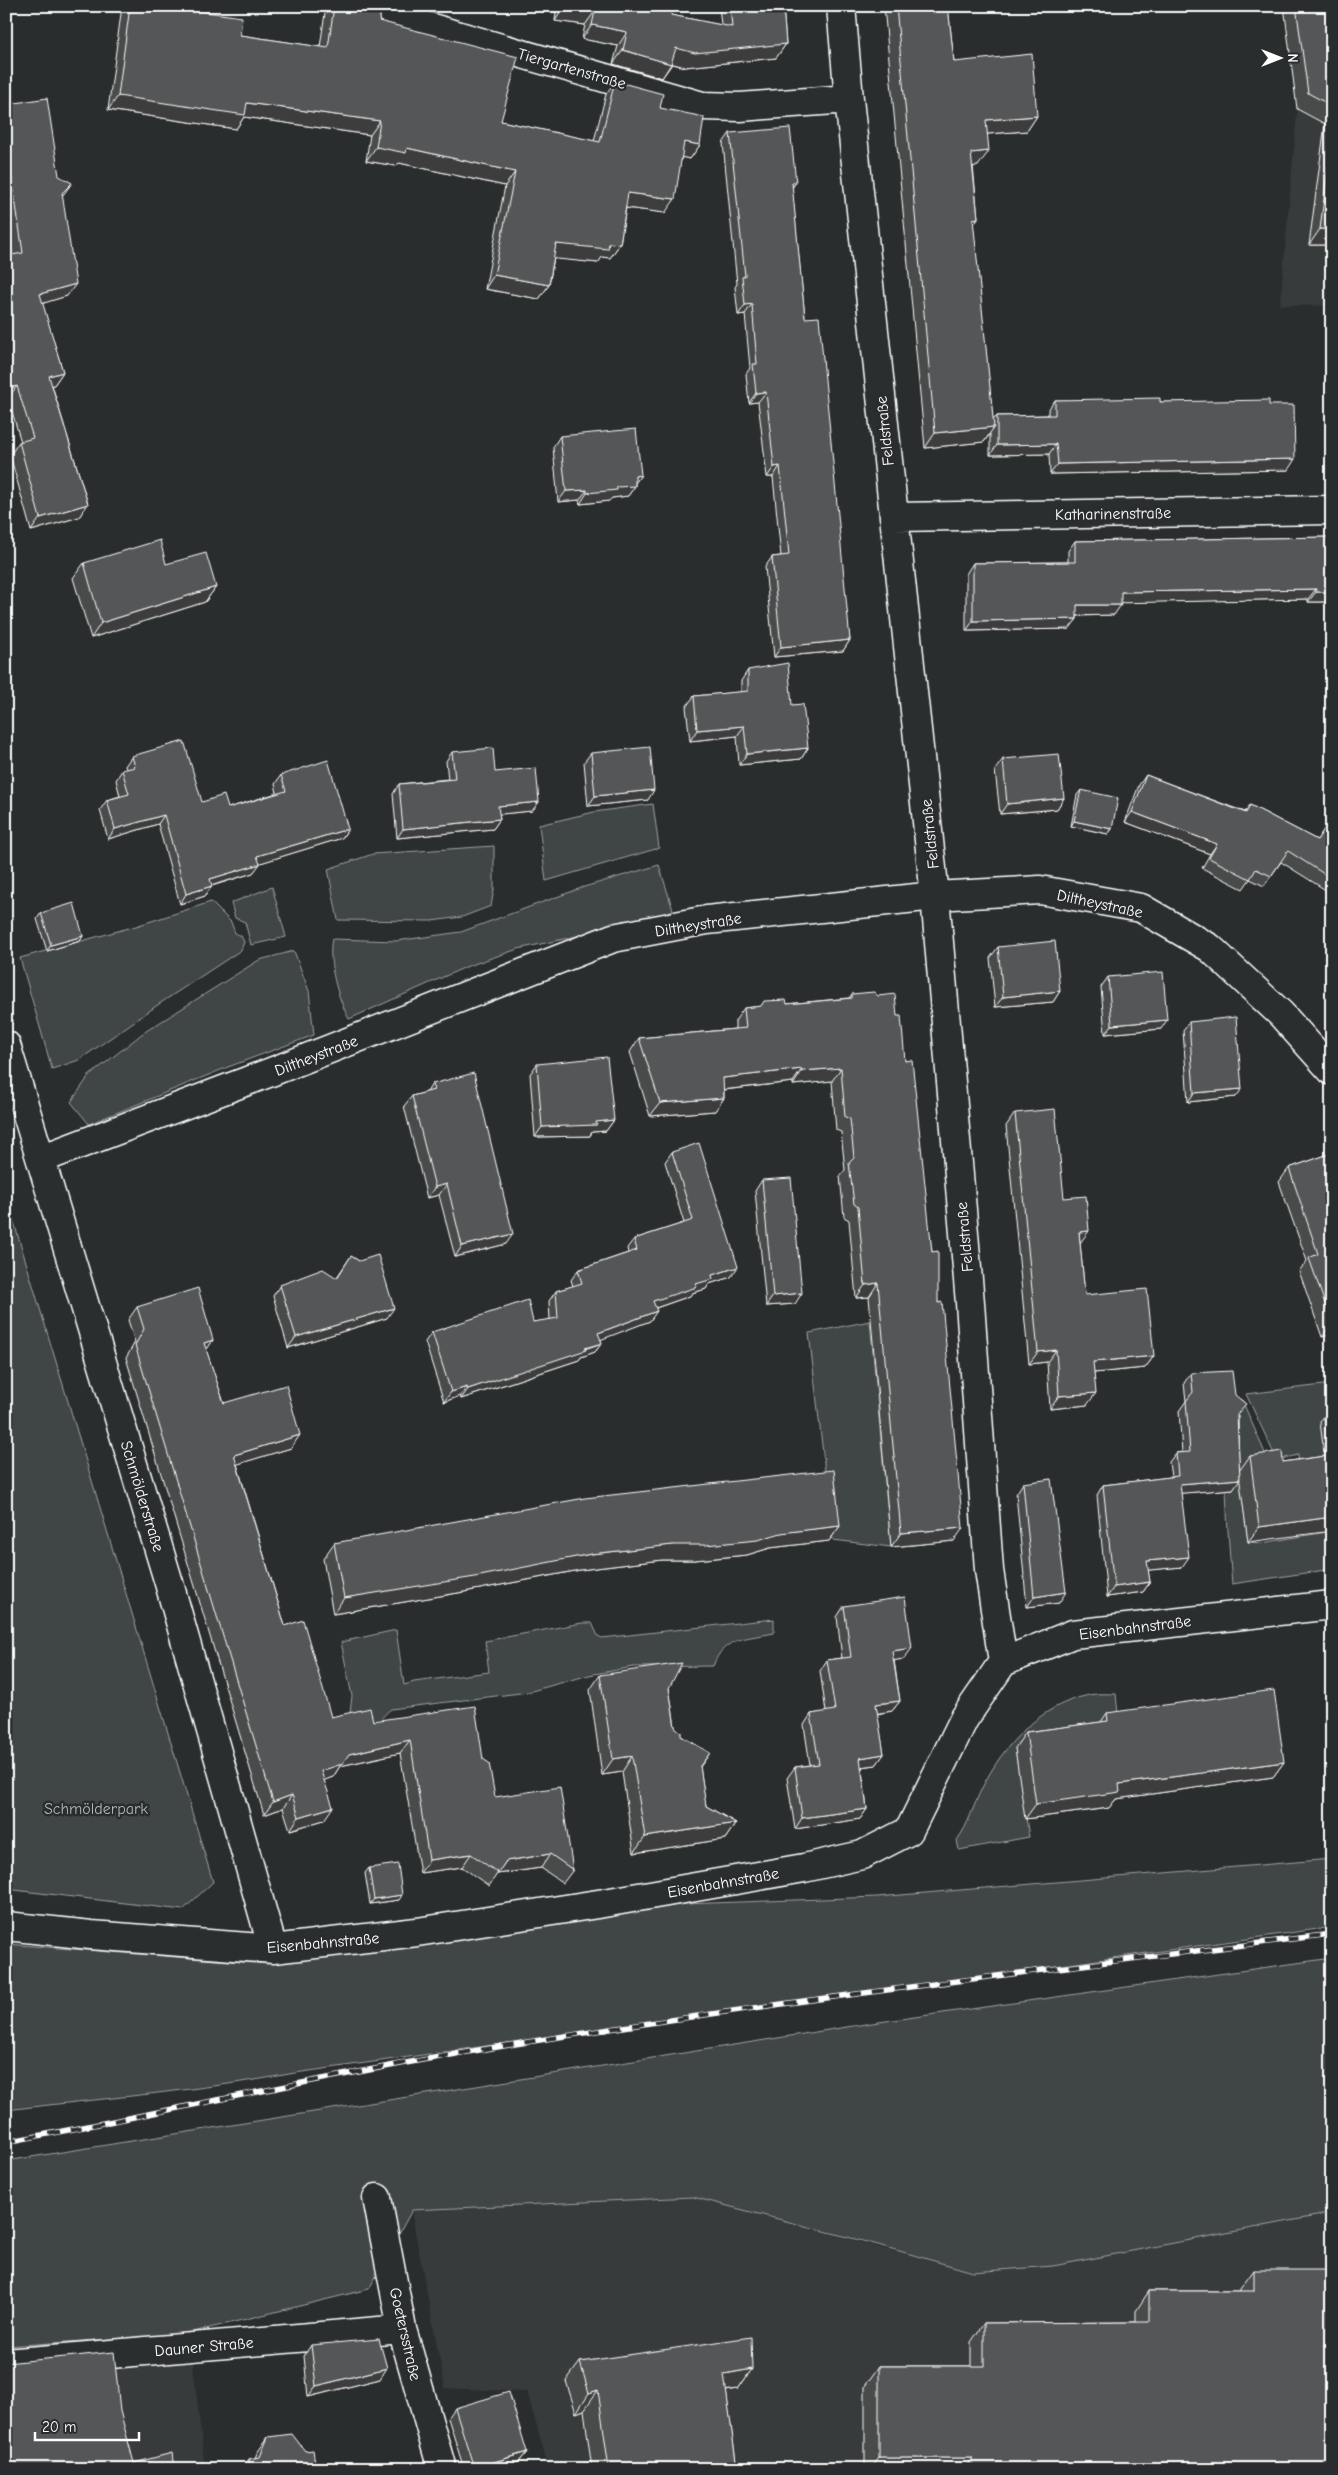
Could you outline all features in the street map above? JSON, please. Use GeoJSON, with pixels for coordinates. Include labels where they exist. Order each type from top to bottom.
{"type":"FeatureCollection","features":[{"type":"Feature","properties":{"kind":"street","name":"Feldstraße"},"geometry":{"type":"LineString","coordinates":[[842,6],[849,99],[935,896],[970,1303],[989,1570],[1003,1662]]}},
{"type":"Feature","properties":{"kind":"street","name":"Tiergartenstraße"},"geometry":{"type":"LineString","coordinates":[[387,15],[702,106],[740,107],[849,99]]}},
{"type":"Feature","properties":{"kind":"street","name":"Katharinenstraße"},"geometry":{"type":"LineString","coordinates":[[894,517],[1332,510]]}},
{"type":"Feature","properties":{"kind":"street","name":"Diltheystraße"},"geometry":{"type":"LineString","coordinates":[[41,1159],[280,1069],[613,938],[707,920],[935,896],[1040,890],[1141,908],[1210,948],[1281,1014],[1332,1071]]}},
{"type":"Feature","properties":{"kind":"street","name":"Schmölderstraße"},"geometry":{"type":"LineString","coordinates":[[6,1044],[169,1583],[273,1949]]}},
{"type":"Feature","properties":{"kind":"street","name":"Eisenbahnstraße"},"geometry":{"type":"LineString","coordinates":[[6,1926],[91,1935],[273,1949],[417,1932],[604,1903],[795,1870],[862,1855],[909,1831],[964,1719],[1003,1662],[1074,1634],[1332,1605]]}},
{"type":"Feature","properties":{"kind":"street","name":"Goetersstraße"},"geometry":{"type":"LineString","coordinates":[[377,2198],[402,2329],[442,2469]]}},
{"type":"Feature","properties":{"kind":"street","name":"Dauner Straße"},"geometry":{"type":"LineString","coordinates":[[6,2364],[402,2329]]}},
{"type":"Feature","properties":{"kind":"shaded area"},"geometry":{"type":"Polygon","coordinates":[[[1332,6],[1332,306],[1280,305],[1299,92],[1332,6]]]}},
{"type":"Feature","properties":{"kind":"shaded area"},"geometry":{"type":"Polygon","coordinates":[[[693,2197],[973,2272],[1332,2213],[1332,2469],[549,2469],[527,2392],[445,2388],[411,2210],[693,2197]]]}},
{"type":"Feature","properties":{"kind":"shaded area"},"geometry":{"type":"Polygon","coordinates":[[[185,2334],[193,2364],[205,2469],[6,2469],[6,2346],[185,2334]]]}},
{"type":"Feature","properties":{"kind":"green space"},"geometry":{"type":"Polygon","coordinates":[[[653,804],[659,848],[546,881],[539,825],[594,812],[653,804]]]}},
{"type":"Feature","properties":{"kind":"green space"},"geometry":{"type":"Polygon","coordinates":[[[494,846],[494,889],[491,906],[462,917],[431,921],[338,920],[328,869],[373,854],[494,846]]]}},
{"type":"Feature","properties":{"kind":"green space"},"geometry":{"type":"Polygon","coordinates":[[[659,865],[673,910],[655,919],[518,949],[468,966],[349,1019],[345,1011],[337,991],[332,969],[332,939],[396,941],[461,932],[584,887],[659,865]]]}},
{"type":"Feature","properties":{"kind":"green space"},"geometry":{"type":"Polygon","coordinates":[[[272,887],[286,937],[251,945],[245,922],[235,918],[231,903],[272,887]]]}},
{"type":"Feature","properties":{"kind":"green space"},"geometry":{"type":"Polygon","coordinates":[[[211,902],[231,922],[235,933],[241,936],[244,942],[241,950],[79,1060],[52,1069],[20,958],[136,926],[211,902]]]}},
{"type":"Feature","properties":{"kind":"green space"},"geometry":{"type":"Polygon","coordinates":[[[294,951],[309,991],[314,1035],[228,1067],[89,1124],[71,1102],[89,1076],[143,1033],[259,960],[294,951]]]}},
{"type":"Feature","properties":{"kind":"green space","name":"Schmölderpark"},"geometry":{"type":"Polygon","coordinates":[[[6,1196],[213,1882],[183,1910],[6,1889],[6,1196]]]}},
{"type":"Feature","properties":{"kind":"green space"},"geometry":{"type":"Polygon","coordinates":[[[870,1321],[891,1547],[833,1540],[809,1333],[870,1321]]]}},
{"type":"Feature","properties":{"kind":"green space"},"geometry":{"type":"Polygon","coordinates":[[[1332,1384],[1332,1477],[1301,1480],[1298,1455],[1277,1460],[1246,1394],[1332,1384]]]}},
{"type":"Feature","properties":{"kind":"green space"},"geometry":{"type":"Polygon","coordinates":[[[1242,1400],[1271,1467],[1241,1489],[1248,1542],[1262,1543],[1332,1531],[1332,1569],[1232,1584],[1226,1494],[1228,1405],[1242,1400]]]}},
{"type":"Feature","properties":{"kind":"green space"},"geometry":{"type":"Polygon","coordinates":[[[774,1619],[774,1633],[737,1640],[723,1649],[713,1666],[633,1667],[589,1675],[528,1692],[391,1709],[377,1725],[376,1737],[380,1758],[369,1760],[361,1721],[349,1721],[352,1696],[341,1642],[396,1630],[404,1685],[489,1672],[485,1641],[582,1623],[592,1623],[598,1636],[602,1638],[774,1619]]]}},
{"type":"Feature","properties":{"kind":"green space"},"geometry":{"type":"Polygon","coordinates":[[[1092,1694],[1116,1694],[1119,1725],[1015,1748],[1029,1837],[959,1850],[957,1840],[965,1828],[991,1772],[1012,1742],[1025,1729],[1039,1717],[1071,1700],[1092,1694]]]}},
{"type":"Feature","properties":{"kind":"green space"},"geometry":{"type":"Polygon","coordinates":[[[1332,1859],[1332,1927],[295,2073],[223,2085],[6,2110],[6,1944],[267,1964],[685,1904],[877,1897],[1332,1859]]]}},
{"type":"Feature","properties":{"kind":"green space"},"geometry":{"type":"Polygon","coordinates":[[[1332,1958],[1332,2213],[1053,2266],[973,2272],[878,2245],[693,2197],[412,2210],[369,2289],[185,2334],[6,2346],[6,2161],[872,2023],[1332,1958]]]}},
{"type":"Feature","properties":{"kind":"building"},"geometry":{"type":"Polygon","coordinates":[[[130,6],[163,6],[242,17],[240,35],[328,48],[334,6],[382,6],[379,21],[518,57],[501,121],[600,142],[615,81],[663,94],[660,108],[704,117],[700,145],[684,142],[675,199],[628,193],[620,244],[609,243],[608,249],[556,244],[549,285],[494,275],[515,172],[407,148],[406,153],[376,147],[380,121],[247,103],[245,115],[118,96],[130,6]]]}},
{"type":"Feature","properties":{"kind":"building"},"geometry":{"type":"Polygon","coordinates":[[[565,6],[673,6],[671,15],[732,27],[730,6],[783,6],[786,44],[695,53],[676,48],[671,64],[623,50],[627,32],[592,25],[595,11],[565,6]]]}},
{"type":"Feature","properties":{"kind":"building"},"geometry":{"type":"Polygon","coordinates":[[[896,6],[948,6],[954,62],[1032,54],[1037,116],[986,120],[989,151],[971,153],[978,218],[973,219],[994,427],[935,433],[896,6]]]}},
{"type":"Feature","properties":{"kind":"building"},"geometry":{"type":"Polygon","coordinates":[[[1296,6],[1332,6],[1332,106],[1308,93],[1296,6]]]}},
{"type":"Feature","properties":{"kind":"building"},"geometry":{"type":"Polygon","coordinates":[[[47,98],[59,176],[72,183],[62,193],[76,284],[40,294],[63,372],[49,376],[88,504],[40,518],[19,442],[33,438],[17,386],[6,389],[6,256],[23,253],[10,164],[6,164],[6,111],[9,104],[47,98]]]}},
{"type":"Feature","properties":{"kind":"building"},"geometry":{"type":"Polygon","coordinates":[[[790,128],[796,182],[792,183],[805,318],[819,317],[850,640],[781,647],[772,557],[789,555],[780,466],[774,467],[766,392],[756,393],[753,364],[757,364],[752,304],[745,305],[742,277],[745,276],[730,133],[790,128]]]}},
{"type":"Feature","properties":{"kind":"building"},"geometry":{"type":"Polygon","coordinates":[[[1332,137],[1332,229],[1320,229],[1332,137]]]}},
{"type":"Feature","properties":{"kind":"building"},"geometry":{"type":"Polygon","coordinates":[[[1160,398],[1160,402],[1269,400],[1269,405],[1294,405],[1295,459],[1058,464],[1056,444],[997,445],[997,416],[1055,415],[1055,400],[1160,398]]]}},
{"type":"Feature","properties":{"kind":"building"},"geometry":{"type":"Polygon","coordinates":[[[636,429],[641,475],[635,476],[635,486],[617,487],[617,490],[587,493],[587,490],[566,491],[560,436],[636,429]]]}},
{"type":"Feature","properties":{"kind":"building"},"geometry":{"type":"Polygon","coordinates":[[[1332,537],[1332,592],[1316,592],[1316,589],[1121,592],[1121,605],[1077,605],[1077,619],[973,621],[973,563],[1075,562],[1075,541],[1332,537]]]}},
{"type":"Feature","properties":{"kind":"building"},"geometry":{"type":"Polygon","coordinates":[[[160,540],[166,564],[206,553],[216,587],[101,623],[84,563],[160,540]]]}},
{"type":"Feature","properties":{"kind":"building"},"geometry":{"type":"Polygon","coordinates":[[[788,663],[792,705],[803,704],[808,748],[747,754],[744,726],[697,730],[694,696],[748,691],[748,670],[788,663]]]}},
{"type":"Feature","properties":{"kind":"building"},"geometry":{"type":"Polygon","coordinates":[[[184,741],[202,802],[224,795],[228,808],[286,791],[281,775],[328,760],[348,829],[257,856],[260,864],[210,879],[212,886],[186,894],[164,815],[115,829],[107,800],[129,794],[122,770],[135,767],[132,756],[184,741]]]}},
{"type":"Feature","properties":{"kind":"building"},"geometry":{"type":"Polygon","coordinates":[[[650,747],[654,790],[595,796],[591,753],[650,747]]]}},
{"type":"Feature","properties":{"kind":"building"},"geometry":{"type":"Polygon","coordinates":[[[493,748],[495,772],[536,768],[539,802],[498,806],[500,819],[403,829],[399,784],[455,779],[452,752],[493,748]]]}},
{"type":"Feature","properties":{"kind":"building"},"geometry":{"type":"Polygon","coordinates":[[[1059,754],[1064,798],[1007,804],[1003,759],[1059,754]]]}},
{"type":"Feature","properties":{"kind":"building"},"geometry":{"type":"Polygon","coordinates":[[[1146,775],[1246,813],[1250,805],[1317,840],[1332,817],[1332,879],[1288,851],[1271,876],[1256,869],[1250,879],[1209,858],[1217,844],[1132,812],[1146,775]]]}},
{"type":"Feature","properties":{"kind":"building"},"geometry":{"type":"Polygon","coordinates":[[[1081,790],[1118,798],[1112,829],[1074,821],[1081,790]]]}},
{"type":"Feature","properties":{"kind":"building"},"geometry":{"type":"Polygon","coordinates":[[[74,903],[83,936],[51,945],[41,913],[74,903]]]}},
{"type":"Feature","properties":{"kind":"building"},"geometry":{"type":"Polygon","coordinates":[[[1055,941],[1060,991],[1003,997],[998,947],[1055,941]]]}},
{"type":"Feature","properties":{"kind":"building"},"geometry":{"type":"Polygon","coordinates":[[[1163,972],[1167,1020],[1112,1025],[1108,977],[1163,972]]]}},
{"type":"Feature","properties":{"kind":"building"},"geometry":{"type":"Polygon","coordinates":[[[874,992],[878,996],[895,994],[897,1016],[901,1016],[905,1061],[912,1060],[932,1252],[938,1251],[938,1303],[942,1302],[963,1528],[901,1533],[878,1283],[865,1285],[858,1207],[854,1204],[849,1163],[854,1158],[850,1119],[845,1117],[841,1068],[802,1071],[802,1069],[723,1078],[724,1098],[660,1103],[639,1038],[746,1028],[744,1008],[761,1006],[764,1001],[786,1000],[787,1004],[852,998],[852,994],[874,992]]]}},
{"type":"Feature","properties":{"kind":"building"},"geometry":{"type":"Polygon","coordinates":[[[1236,1017],[1242,1089],[1194,1093],[1189,1022],[1236,1017]]]}},
{"type":"Feature","properties":{"kind":"building"},"geometry":{"type":"Polygon","coordinates":[[[607,1057],[614,1120],[596,1122],[597,1125],[542,1127],[537,1064],[607,1057]]]}},
{"type":"Feature","properties":{"kind":"building"},"geometry":{"type":"Polygon","coordinates":[[[474,1073],[513,1234],[462,1246],[447,1184],[435,1187],[412,1096],[434,1090],[432,1084],[474,1073]]]}},
{"type":"Feature","properties":{"kind":"building"},"geometry":{"type":"Polygon","coordinates":[[[1055,1109],[1064,1198],[1086,1196],[1089,1231],[1079,1232],[1085,1295],[1147,1289],[1154,1356],[1093,1362],[1096,1393],[1059,1396],[1056,1350],[1038,1352],[1015,1113],[1055,1109]]]}},
{"type":"Feature","properties":{"kind":"building"},"geometry":{"type":"Polygon","coordinates":[[[699,1143],[738,1267],[712,1275],[713,1279],[696,1284],[697,1287],[653,1301],[657,1311],[598,1333],[602,1343],[585,1348],[586,1350],[468,1389],[467,1387],[451,1392],[432,1332],[528,1300],[533,1322],[558,1318],[556,1291],[582,1283],[578,1270],[637,1250],[634,1239],[693,1220],[672,1152],[699,1143]]]}},
{"type":"Feature","properties":{"kind":"building"},"geometry":{"type":"Polygon","coordinates":[[[1332,1153],[1332,1324],[1309,1258],[1318,1254],[1289,1168],[1332,1153]]]}},
{"type":"Feature","properties":{"kind":"building"},"geometry":{"type":"Polygon","coordinates":[[[791,1178],[802,1293],[773,1296],[762,1180],[791,1178]]]}},
{"type":"Feature","properties":{"kind":"building"},"geometry":{"type":"Polygon","coordinates":[[[378,1255],[394,1308],[296,1337],[280,1285],[323,1269],[337,1278],[351,1256],[359,1261],[378,1255]]]}},
{"type":"Feature","properties":{"kind":"building"},"geometry":{"type":"Polygon","coordinates":[[[198,1288],[213,1340],[204,1343],[224,1403],[286,1385],[300,1435],[234,1455],[285,1626],[303,1620],[331,1717],[370,1708],[373,1721],[475,1706],[483,1759],[489,1763],[495,1797],[560,1787],[573,1870],[550,1854],[506,1861],[498,1873],[471,1854],[429,1860],[410,1740],[349,1754],[342,1764],[321,1771],[333,1807],[299,1817],[292,1795],[273,1802],[135,1345],[144,1329],[137,1307],[198,1288]]]}},
{"type":"Feature","properties":{"kind":"building"},"geometry":{"type":"Polygon","coordinates":[[[1232,1371],[1235,1395],[1246,1404],[1237,1414],[1240,1479],[1180,1484],[1189,1557],[1147,1561],[1150,1582],[1114,1587],[1103,1485],[1178,1476],[1176,1453],[1190,1452],[1186,1401],[1193,1392],[1191,1373],[1232,1371]]]}},
{"type":"Feature","properties":{"kind":"building"},"geometry":{"type":"Polygon","coordinates":[[[1332,1415],[1332,1447],[1327,1448],[1324,1416],[1332,1415]]]}},
{"type":"Feature","properties":{"kind":"building"},"geometry":{"type":"Polygon","coordinates":[[[1282,1451],[1283,1462],[1332,1455],[1332,1517],[1259,1527],[1250,1456],[1282,1451]]]}},
{"type":"Feature","properties":{"kind":"building"},"geometry":{"type":"Polygon","coordinates":[[[834,1470],[840,1526],[781,1533],[758,1540],[706,1545],[673,1545],[591,1554],[475,1577],[344,1598],[334,1543],[585,1498],[834,1470]]]}},
{"type":"Feature","properties":{"kind":"building"},"geometry":{"type":"Polygon","coordinates":[[[1051,1479],[1066,1592],[1034,1597],[1023,1483],[1051,1479]]]}},
{"type":"Feature","properties":{"kind":"building"},"geometry":{"type":"Polygon","coordinates":[[[905,1597],[912,1648],[892,1651],[900,1701],[876,1704],[884,1754],[860,1758],[867,1809],[802,1818],[795,1767],[819,1764],[811,1714],[835,1710],[827,1660],[851,1657],[844,1606],[905,1597]]]}},
{"type":"Feature","properties":{"kind":"building"},"geometry":{"type":"Polygon","coordinates":[[[682,1663],[669,1688],[675,1727],[681,1732],[681,1736],[710,1753],[700,1766],[706,1806],[736,1823],[645,1837],[632,1756],[613,1759],[600,1675],[682,1663]]]}},
{"type":"Feature","properties":{"kind":"building"},"geometry":{"type":"Polygon","coordinates":[[[1274,1690],[1284,1762],[1119,1784],[1120,1792],[1036,1804],[1026,1732],[1108,1721],[1107,1713],[1274,1690]]]}},
{"type":"Feature","properties":{"kind":"building"},"geometry":{"type":"Polygon","coordinates":[[[398,1864],[402,1895],[374,1899],[369,1868],[398,1864]]]}},
{"type":"Feature","properties":{"kind":"building"},"geometry":{"type":"Polygon","coordinates":[[[1254,2270],[1332,2270],[1332,2469],[972,2469],[972,2458],[879,2458],[879,2366],[984,2366],[984,2323],[1149,2322],[1149,2291],[1254,2291],[1254,2270]]]}},
{"type":"Feature","properties":{"kind":"building"},"geometry":{"type":"Polygon","coordinates":[[[751,2337],[752,2369],[724,2374],[737,2469],[609,2469],[598,2390],[589,2393],[580,2362],[751,2337]]]}},
{"type":"Feature","properties":{"kind":"building"},"geometry":{"type":"Polygon","coordinates":[[[379,2339],[387,2368],[316,2386],[311,2345],[379,2339]]]}},
{"type":"Feature","properties":{"kind":"building"},"geometry":{"type":"Polygon","coordinates":[[[114,2352],[120,2411],[134,2463],[172,2453],[174,2469],[6,2469],[6,2363],[114,2352]]]}},
{"type":"Feature","properties":{"kind":"building"},"geometry":{"type":"Polygon","coordinates":[[[509,2392],[527,2452],[474,2468],[455,2408],[509,2392]]]}},
{"type":"Feature","properties":{"kind":"building"},"geometry":{"type":"Polygon","coordinates":[[[292,2434],[305,2451],[313,2450],[316,2469],[250,2469],[249,2459],[260,2457],[268,2437],[292,2434]]]}},
{"type":"Feature","properties":{"kind":"railway"},"geometry":{"type":"LineString","coordinates":[[6,2142],[400,2064],[565,2036],[893,1989],[1332,1934]]}}]}
